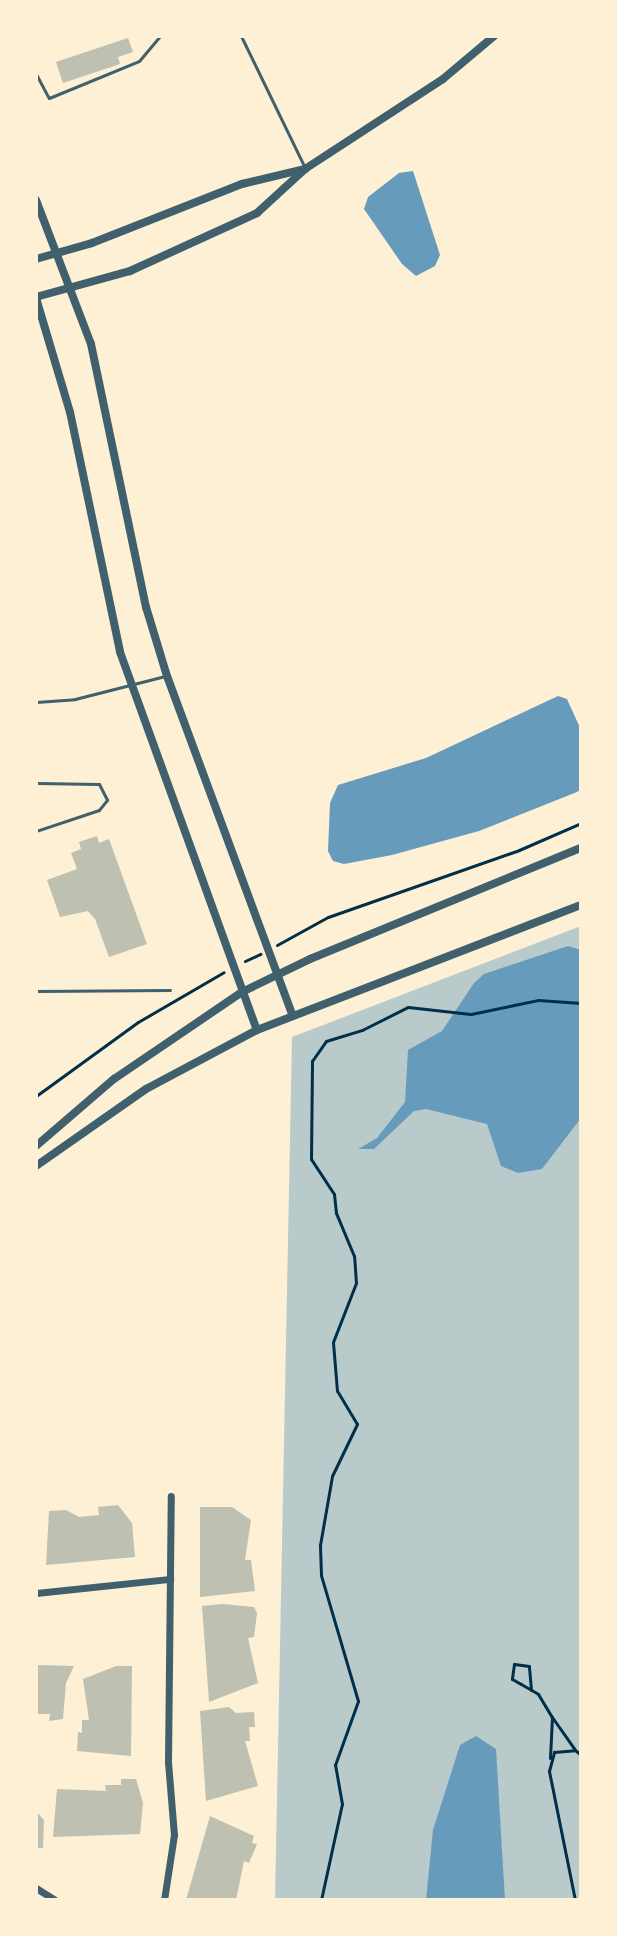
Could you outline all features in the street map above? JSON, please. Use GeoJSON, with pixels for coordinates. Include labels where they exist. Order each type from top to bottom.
{"type":"FeatureCollection","features":[{"type":"Feature","properties":{"kind":"street"},"geometry":{"type":"LineString","coordinates":[[257,1030],[130,685],[104,592],[63,386],[36,297],[160,259],[245,219],[305,169],[443,79],[494,36]]}},
{"type":"Feature","properties":{"kind":"street"},"geometry":{"type":"LineString","coordinates":[[36,259],[242,184],[305,169]]}},
{"type":"Feature","properties":{"kind":"street"},"geometry":{"type":"LineString","coordinates":[[36,200],[72,288],[104,396],[146,607],[167,676],[266,951],[292,1014]]}},
{"type":"Feature","properties":{"kind":"street"},"geometry":{"type":"LineString","coordinates":[[36,1146],[114,1079],[242,992],[276,974],[581,848]]}},
{"type":"Feature","properties":{"kind":"street"},"geometry":{"type":"LineString","coordinates":[[36,1166],[134,1096],[257,1030],[581,905]]}},
{"type":"Feature","properties":{"kind":"street"},"geometry":{"type":"LineString","coordinates":[[164,1900],[174,1835],[168,1762],[171,1496]]}},
{"type":"Feature","properties":{"kind":"street"},"geometry":{"type":"LineString","coordinates":[[36,1593],[170,1579]]}},
{"type":"Feature","properties":{"kind":"street"},"geometry":{"type":"LineString","coordinates":[[36,1888],[55,1900]]}},
{"type":"Feature","properties":{"kind":"lane"},"geometry":{"type":"LineString","coordinates":[[36,74],[45,96],[139,61],[160,36]]}},
{"type":"Feature","properties":{"kind":"lane"},"geometry":{"type":"LineString","coordinates":[[241,36],[305,169]]}},
{"type":"Feature","properties":{"kind":"lane"},"geometry":{"type":"LineString","coordinates":[[36,589],[36,598]]}},
{"type":"Feature","properties":{"kind":"lane"},"geometry":{"type":"LineString","coordinates":[[36,702],[75,699],[167,676]]}},
{"type":"Feature","properties":{"kind":"lane"},"geometry":{"type":"LineString","coordinates":[[36,783],[99,784],[107,800],[99,810],[36,831]]}},
{"type":"Feature","properties":{"kind":"lane"},"geometry":{"type":"LineString","coordinates":[[36,991],[170,990]]}},
{"type":"Feature","properties":{"kind":"path"},"geometry":{"type":"LineString","coordinates":[[36,1096],[138,1022],[328,917],[581,823]]}},
{"type":"Feature","properties":{"kind":"path"},"geometry":{"type":"LineString","coordinates":[[321,1900],[342,1804],[335,1765],[358,1701],[321,1575],[320,1545],[332,1476],[357,1424],[337,1391],[333,1342],[356,1283],[354,1256],[336,1213],[334,1194],[311,1159],[312,1061],[326,1041],[362,1030],[388,1014],[416,1006],[489,1013],[538,1000],[581,1003]]}},
{"type":"Feature","properties":{"kind":"path"},"geometry":{"type":"LineString","coordinates":[[531,1690],[529,1666],[514,1664],[512,1679],[547,1704],[552,1717],[581,1755]]}},
{"type":"Feature","properties":{"kind":"path"},"geometry":{"type":"LineString","coordinates":[[552,1717],[550,1758],[575,1900]]}},
{"type":"Feature","properties":{"kind":"path"},"geometry":{"type":"LineString","coordinates":[[550,1758],[554,1752],[575,1750]]}},
{"type":"Feature","properties":{"kind":"shaded area"},"geometry":{"type":"Polygon","coordinates":[[[581,926],[581,1900],[275,1900],[292,1037],[581,926]]]}},
{"type":"Feature","properties":{"kind":"water"},"geometry":{"type":"Polygon","coordinates":[[[413,171],[440,255],[435,266],[416,276],[402,264],[364,209],[368,197],[399,173],[413,171]]]}},
{"type":"Feature","properties":{"kind":"water"},"geometry":{"type":"Polygon","coordinates":[[[558,696],[567,699],[581,730],[581,789],[577,792],[479,831],[392,855],[344,864],[333,861],[328,851],[330,803],[338,785],[426,758],[558,696]]]}},
{"type":"Feature","properties":{"kind":"water"},"geometry":{"type":"Polygon","coordinates":[[[568,946],[581,950],[581,1118],[542,1169],[518,1173],[501,1166],[487,1124],[426,1109],[414,1111],[374,1149],[358,1149],[377,1138],[405,1102],[408,1050],[442,1031],[474,983],[484,974],[568,946]]]}},
{"type":"Feature","properties":{"kind":"water"},"geometry":{"type":"Polygon","coordinates":[[[476,1736],[496,1749],[505,1900],[426,1900],[433,1830],[460,1745],[476,1736]]]}},
{"type":"Feature","properties":{"kind":"building"},"geometry":{"type":"Polygon","coordinates":[[[128,38],[133,52],[118,57],[120,64],[63,83],[56,62],[128,38]]]}},
{"type":"Feature","properties":{"kind":"building"},"geometry":{"type":"Polygon","coordinates":[[[97,836],[99,843],[109,839],[147,944],[109,957],[95,919],[88,911],[60,917],[47,880],[77,869],[71,853],[81,849],[79,842],[97,836]]]}},
{"type":"Feature","properties":{"kind":"building"},"geometry":{"type":"Polygon","coordinates":[[[118,1505],[132,1523],[135,1557],[46,1565],[49,1511],[66,1510],[79,1517],[99,1515],[98,1507],[118,1505]]]}},
{"type":"Feature","properties":{"kind":"building"},"geometry":{"type":"Polygon","coordinates":[[[200,1507],[232,1507],[251,1520],[245,1560],[251,1560],[255,1591],[200,1597],[200,1507]]]}},
{"type":"Feature","properties":{"kind":"building"},"geometry":{"type":"Polygon","coordinates":[[[223,1604],[254,1607],[257,1613],[254,1637],[248,1638],[258,1683],[209,1702],[202,1606],[223,1604]]]}},
{"type":"Feature","properties":{"kind":"building"},"geometry":{"type":"Polygon","coordinates":[[[36,1665],[74,1666],[66,1683],[63,1719],[49,1721],[50,1714],[36,1714],[36,1665]]]}},
{"type":"Feature","properties":{"kind":"building"},"geometry":{"type":"Polygon","coordinates":[[[116,1666],[132,1666],[131,1756],[77,1751],[82,1720],[89,1720],[83,1679],[116,1666]]]}},
{"type":"Feature","properties":{"kind":"building"},"geometry":{"type":"Polygon","coordinates":[[[229,1707],[236,1713],[254,1712],[255,1727],[249,1727],[250,1741],[245,1741],[258,1786],[206,1801],[200,1711],[229,1707]]]}},
{"type":"Feature","properties":{"kind":"building"},"geometry":{"type":"Polygon","coordinates":[[[121,1779],[136,1779],[143,1803],[140,1834],[53,1837],[57,1789],[106,1791],[105,1785],[121,1785],[121,1779]]]}},
{"type":"Feature","properties":{"kind":"building"},"geometry":{"type":"Polygon","coordinates":[[[36,1811],[44,1820],[43,1848],[36,1848],[36,1811]]]}},
{"type":"Feature","properties":{"kind":"building"},"geometry":{"type":"Polygon","coordinates":[[[210,1816],[254,1836],[252,1843],[257,1844],[249,1863],[244,1861],[236,1900],[186,1900],[210,1816]]]}}]}
